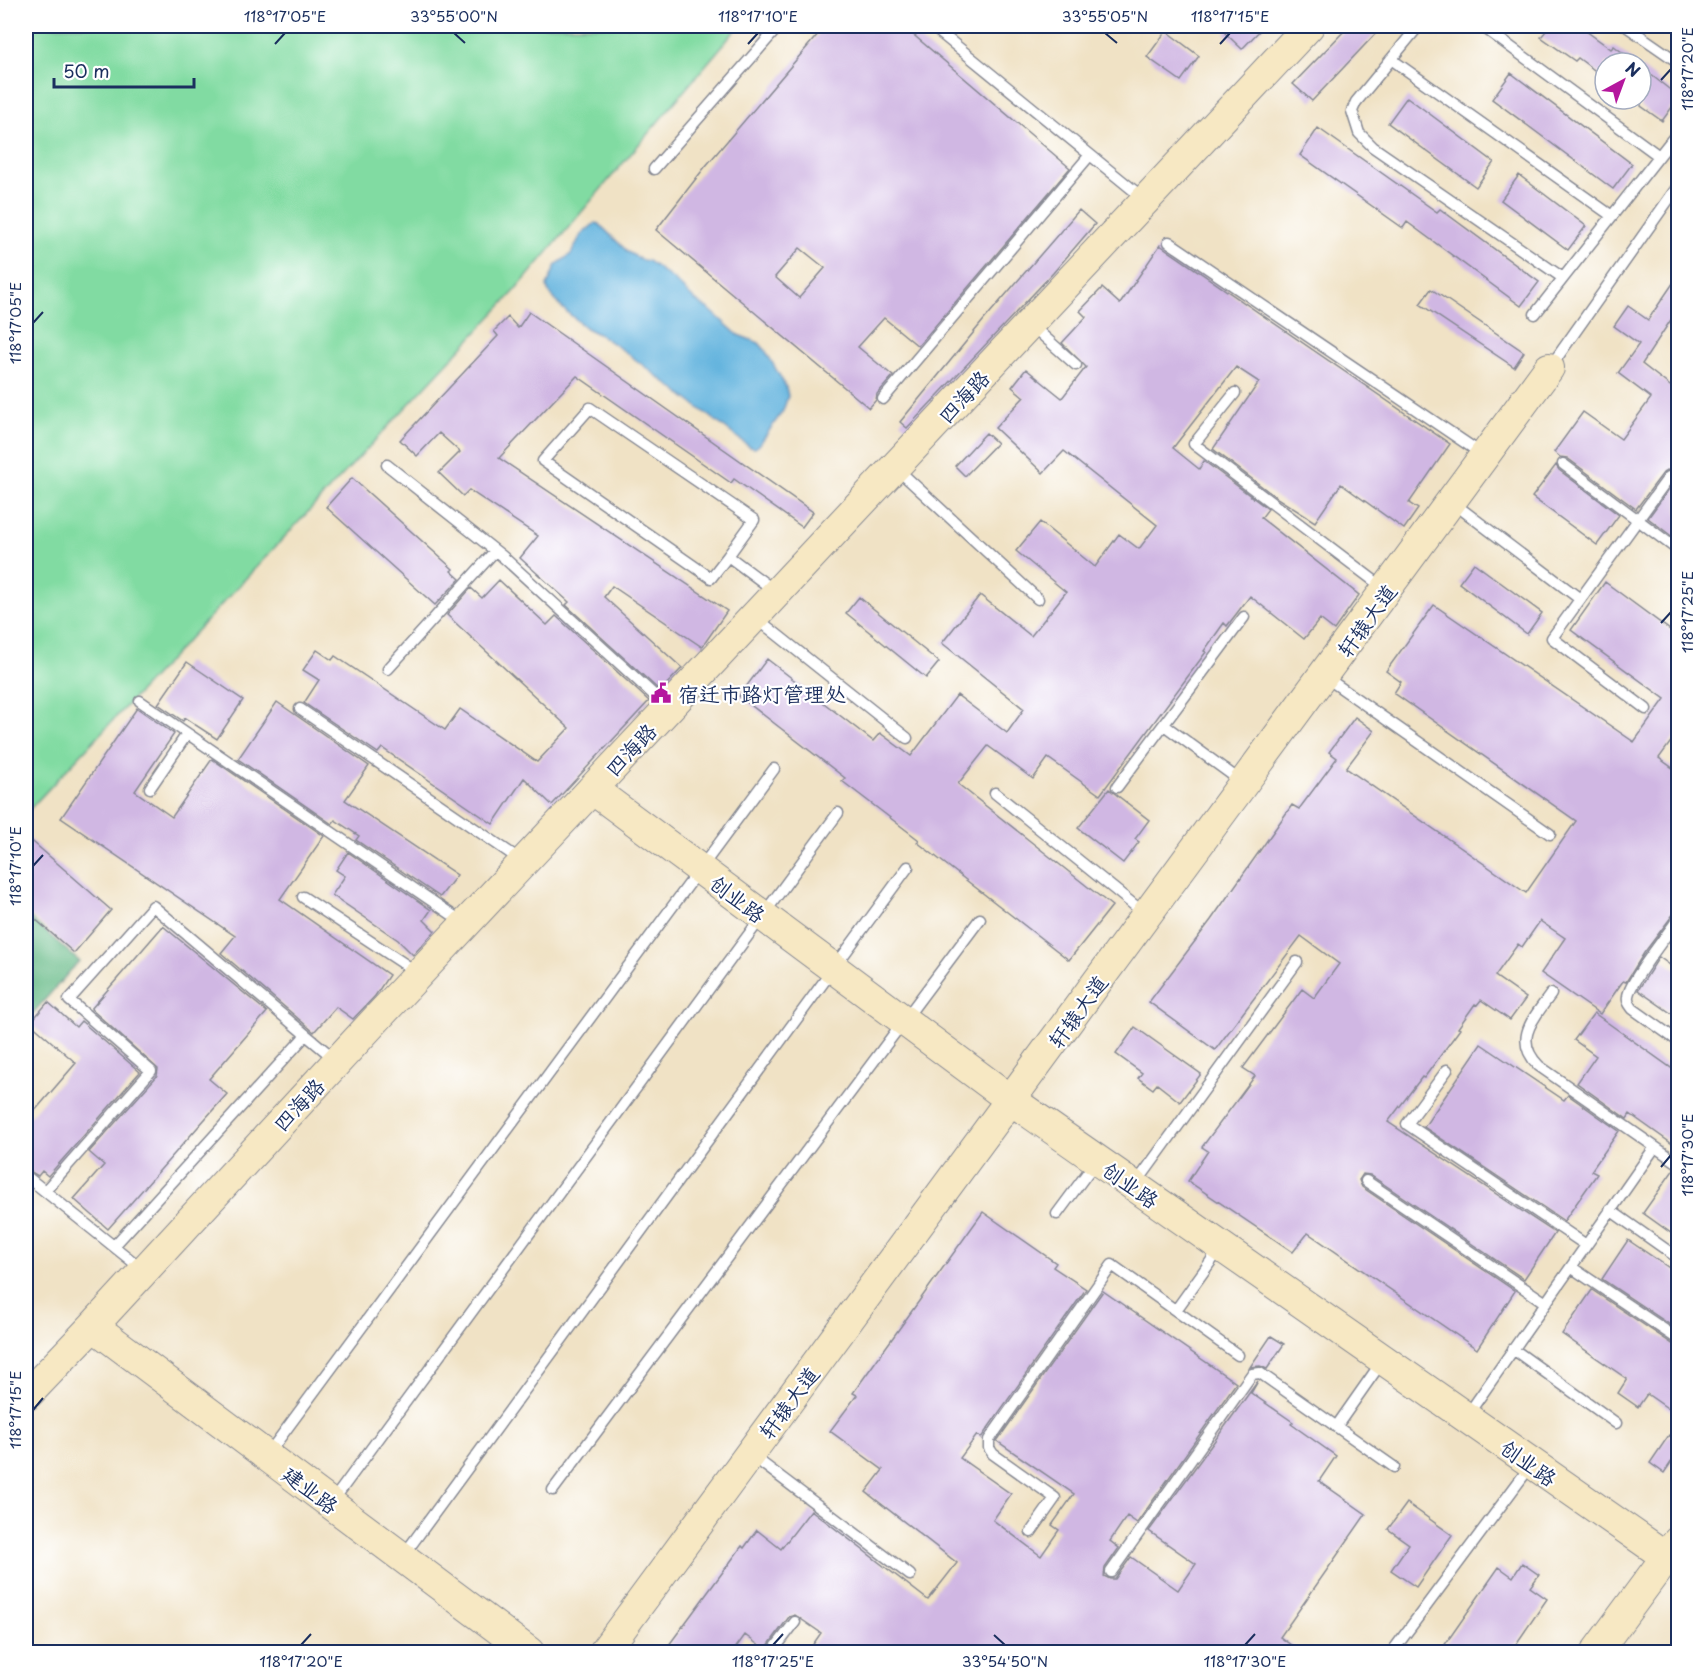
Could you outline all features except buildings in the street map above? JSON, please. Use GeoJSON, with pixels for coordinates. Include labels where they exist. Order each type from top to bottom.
{"type":"FeatureCollection","features":[{"type":"Feature","properties":{"kind":"street","name":"四海路"},"geometry":{"type":"LineString","coordinates":[[26,1396],[419,973],[1309,26]]}},
{"type":"Feature","properties":{"kind":"street","name":"轩辕大道"},"geometry":{"type":"LineString","coordinates":[[604,1653],[1486,457],[1549,368]]}},
{"type":"Feature","properties":{"kind":"street","name":"创业路"},"geometry":{"type":"LineString","coordinates":[[592,789],[1011,1100],[1533,1464],[1674,1554]]}},
{"type":"Feature","properties":{"kind":"street","name":"建业路"},"geometry":{"type":"LineString","coordinates":[[93,1326],[529,1653]]}},
{"type":"Feature","properties":{"kind":"street"},"geometry":{"type":"LineString","coordinates":[[1596,1653],[1674,1554]]}},
{"type":"Feature","properties":{"kind":"lane"},"geometry":{"type":"LineString","coordinates":[[654,169],[779,26]]}},
{"type":"Feature","properties":{"kind":"lane"},"geometry":{"type":"LineString","coordinates":[[932,26],[1146,200]]}},
{"type":"Feature","properties":{"kind":"lane"},"geometry":{"type":"LineString","coordinates":[[1482,26],[1659,156]]}},
{"type":"Feature","properties":{"kind":"lane"},"geometry":{"type":"LineString","coordinates":[[1626,26],[1678,62]]}},
{"type":"Feature","properties":{"kind":"lane"},"geometry":{"type":"LineString","coordinates":[[1415,27],[1356,102],[1352,111],[1359,133],[1373,147],[1563,278]]}},
{"type":"Feature","properties":{"kind":"lane"},"geometry":{"type":"LineString","coordinates":[[1391,59],[1612,216]]}},
{"type":"Feature","properties":{"kind":"lane"},"geometry":{"type":"LineString","coordinates":[[1535,314],[1678,132]]}},
{"type":"Feature","properties":{"kind":"lane"},"geometry":{"type":"LineString","coordinates":[[883,399],[1090,155]]}},
{"type":"Feature","properties":{"kind":"lane"},"geometry":{"type":"LineString","coordinates":[[1549,368],[1678,186]]}},
{"type":"Feature","properties":{"kind":"lane"},"geometry":{"type":"LineString","coordinates":[[1169,242],[1486,457]]}},
{"type":"Feature","properties":{"kind":"lane"},"geometry":{"type":"LineString","coordinates":[[1030,324],[1076,365]]}},
{"type":"Feature","properties":{"kind":"lane"},"geometry":{"type":"LineString","coordinates":[[1235,393],[1194,444],[1387,590]]}},
{"type":"Feature","properties":{"kind":"lane"},"geometry":{"type":"LineString","coordinates":[[590,408],[754,520],[728,555],[711,578],[543,461],[590,408]]}},
{"type":"Feature","properties":{"kind":"lane"},"geometry":{"type":"LineString","coordinates":[[1563,464],[1678,550]]}},
{"type":"Feature","properties":{"kind":"lane"},"geometry":{"type":"LineString","coordinates":[[387,465],[495,551],[669,708]]}},
{"type":"Feature","properties":{"kind":"lane"},"geometry":{"type":"LineString","coordinates":[[895,467],[1038,599]]}},
{"type":"Feature","properties":{"kind":"lane"},"geometry":{"type":"LineString","coordinates":[[1646,709],[1552,638],[1669,477]]}},
{"type":"Feature","properties":{"kind":"lane"},"geometry":{"type":"LineString","coordinates":[[1452,502],[1580,599]]}},
{"type":"Feature","properties":{"kind":"lane"},"geometry":{"type":"LineString","coordinates":[[388,669],[495,551]]}},
{"type":"Feature","properties":{"kind":"lane"},"geometry":{"type":"LineString","coordinates":[[728,555],[777,593]]}},
{"type":"Feature","properties":{"kind":"lane"},"geometry":{"type":"LineString","coordinates":[[755,617],[907,738]]}},
{"type":"Feature","properties":{"kind":"lane"},"geometry":{"type":"LineString","coordinates":[[1117,787],[1244,617]]}},
{"type":"Feature","properties":{"kind":"lane"},"geometry":{"type":"LineString","coordinates":[[1324,676],[1550,834]]}},
{"type":"Feature","properties":{"kind":"lane"},"geometry":{"type":"LineString","coordinates":[[140,702],[465,924]]}},
{"type":"Feature","properties":{"kind":"lane"},"geometry":{"type":"LineString","coordinates":[[300,709],[524,862]]}},
{"type":"Feature","properties":{"kind":"lane"},"geometry":{"type":"LineString","coordinates":[[1164,725],[1245,784]]}},
{"type":"Feature","properties":{"kind":"lane"},"geometry":{"type":"LineString","coordinates":[[150,788],[188,734]]}},
{"type":"Feature","properties":{"kind":"lane"},"geometry":{"type":"LineString","coordinates":[[267,1456],[774,769]]}},
{"type":"Feature","properties":{"kind":"lane"},"geometry":{"type":"LineString","coordinates":[[995,793],[1147,916]]}},
{"type":"Feature","properties":{"kind":"lane"},"geometry":{"type":"LineString","coordinates":[[331,1504],[838,813]]}},
{"type":"Feature","properties":{"kind":"lane"},"geometry":{"type":"LineString","coordinates":[[402,1558],[909,867]]}},
{"type":"Feature","properties":{"kind":"lane"},"geometry":{"type":"LineString","coordinates":[[303,897],[419,973]]}},
{"type":"Feature","properties":{"kind":"lane"},"geometry":{"type":"LineString","coordinates":[[45,1191],[151,1071],[69,1000],[153,906],[338,1061]]}},
{"type":"Feature","properties":{"kind":"lane"},"geometry":{"type":"LineString","coordinates":[[553,1490],[980,919]]}},
{"type":"Feature","properties":{"kind":"lane"},"geometry":{"type":"LineString","coordinates":[[1678,919],[1635,981],[1628,997],[1628,1004],[1678,1041]]}},
{"type":"Feature","properties":{"kind":"lane"},"geometry":{"type":"LineString","coordinates":[[1135,1186],[1297,962]]}},
{"type":"Feature","properties":{"kind":"lane"},"geometry":{"type":"LineString","coordinates":[[1551,994],[1526,1031],[1526,1040],[1532,1058],[1539,1066],[1678,1163]]}},
{"type":"Feature","properties":{"kind":"lane"},"geometry":{"type":"LineString","coordinates":[[114,1246],[306,1035]]}},
{"type":"Feature","properties":{"kind":"lane"},"geometry":{"type":"LineString","coordinates":[[1447,1071],[1407,1124],[1586,1245]]}},
{"type":"Feature","properties":{"kind":"lane"},"geometry":{"type":"LineString","coordinates":[[1466,1417],[1655,1147]]}},
{"type":"Feature","properties":{"kind":"lane"},"geometry":{"type":"LineString","coordinates":[[1057,1214],[1097,1160]]}},
{"type":"Feature","properties":{"kind":"lane"},"geometry":{"type":"LineString","coordinates":[[26,1176],[144,1271]]}},
{"type":"Feature","properties":{"kind":"lane"},"geometry":{"type":"LineString","coordinates":[[1366,1180],[1546,1303]]}},
{"type":"Feature","properties":{"kind":"lane"},"geometry":{"type":"LineString","coordinates":[[1610,1210],[1678,1258]]}},
{"type":"Feature","properties":{"kind":"lane"},"geometry":{"type":"LineString","coordinates":[[1176,1310],[1221,1247]]}},
{"type":"Feature","properties":{"kind":"lane"},"geometry":{"type":"LineString","coordinates":[[1031,1532],[1055,1498],[993,1454],[989,1448],[989,1440],[1112,1265],[1238,1355]]}},
{"type":"Feature","properties":{"kind":"lane"},"geometry":{"type":"LineString","coordinates":[[1571,1267],[1678,1340]]}},
{"type":"Feature","properties":{"kind":"lane"},"geometry":{"type":"LineString","coordinates":[[1514,1349],[1616,1423]]}},
{"type":"Feature","properties":{"kind":"lane"},"geometry":{"type":"LineString","coordinates":[[1336,1427],[1383,1359]]}},
{"type":"Feature","properties":{"kind":"lane"},"geometry":{"type":"LineString","coordinates":[[1111,1572],[1252,1374],[1260,1373],[1394,1467]]}},
{"type":"Feature","properties":{"kind":"lane"},"geometry":{"type":"LineString","coordinates":[[750,1454],[910,1575]]}},
{"type":"Feature","properties":{"kind":"lane"},"geometry":{"type":"LineString","coordinates":[[1392,1653],[1533,1464]]}},
{"type":"Feature","properties":{"kind":"lane"},"geometry":{"type":"LineString","coordinates":[[772,1653],[795,1622]]}},
{"type":"Feature","properties":{"kind":"green space"},"geometry":{"type":"Polygon","coordinates":[[[26,26],[739,26],[514,292],[26,813],[26,26]]]}},
{"type":"Feature","properties":{"kind":"green space"},"geometry":{"type":"Polygon","coordinates":[[[26,914],[79,961],[26,1021],[26,914]]]}},
{"type":"Feature","properties":{"kind":"water"},"geometry":{"type":"Polygon","coordinates":[[[595,223],[599,224],[629,253],[648,261],[674,280],[738,335],[759,343],[765,350],[786,387],[788,396],[783,411],[755,448],[750,447],[627,353],[586,328],[560,306],[548,291],[547,286],[556,265],[571,254],[581,235],[595,223]]]}},
{"type":"Feature","properties":{"kind":"place","name":"宿迁市路灯管理处"},"geometry":{"type":"Point","coordinates":[661,693]}}]}
